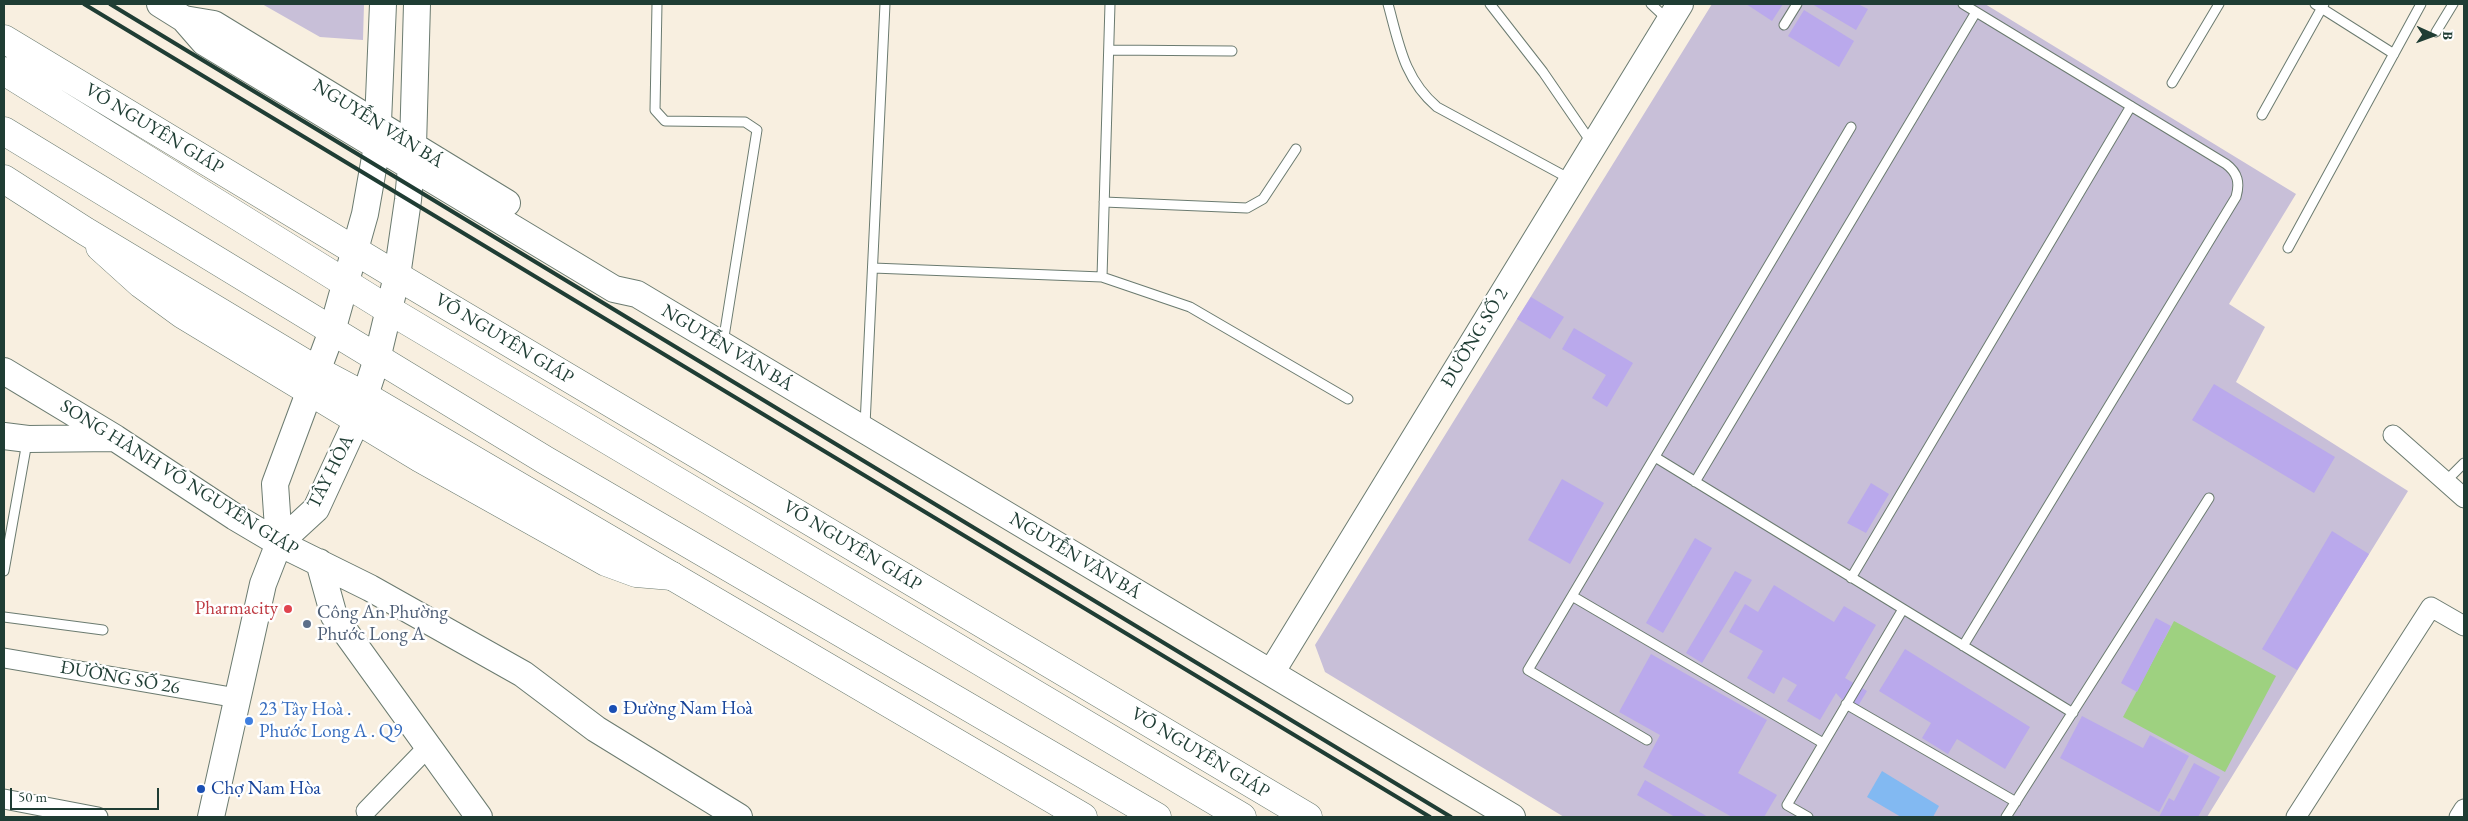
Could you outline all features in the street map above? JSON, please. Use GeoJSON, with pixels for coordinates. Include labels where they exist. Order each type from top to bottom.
{"type":"FeatureCollection","features":[{"type":"Feature","properties":{"kind":"main road","name":"NGUYỄN VĂN BÁ"},"geometry":{"type":"LineString","coordinates":[[160,4],[184,19],[214,24],[378,135],[614,289],[637,294],[1512,817]]}},
{"type":"Feature","properties":{"kind":"main road","name":"TÂY HÒA"},"geometry":{"type":"LineString","coordinates":[[279,543],[275,484],[315,381],[356,250],[378,135],[383,4]]}},
{"type":"Feature","properties":{"kind":"main road","name":"TÂY HÒA"},"geometry":{"type":"LineString","coordinates":[[211,817],[262,584],[279,543],[316,509],[361,408],[377,359],[397,276],[412,156],[418,4]]}},
{"type":"Feature","properties":{"kind":"main road","name":"ĐƯỜNG SỐ 2"},"geometry":{"type":"LineString","coordinates":[[1271,673],[1592,147],[1666,10]]}},
{"type":"Feature","properties":{"kind":"main road","name":"VÕ NGUYÊN GIÁP"},"geometry":{"type":"LineString","coordinates":[[4,39],[397,276],[1308,817]]}},
{"type":"Feature","properties":{"kind":"main road","name":"VÕ NGUYÊN GIÁP"},"geometry":{"type":"LineString","coordinates":[[4,71],[389,310],[1242,817]]}},
{"type":"Feature","properties":{"kind":"main road"},"geometry":{"type":"LineString","coordinates":[[4,131],[496,431],[1157,817]]}},
{"type":"Feature","properties":{"kind":"main road"},"geometry":{"type":"LineString","coordinates":[[4,179],[315,381],[361,408],[535,496],[1083,817]]}},
{"type":"Feature","properties":{"kind":"main road","name":"SONG HÀNH VÕ NGUYÊN GIÁP"},"geometry":{"type":"LineString","coordinates":[[4,371],[115,438],[234,517],[279,543],[370,588],[523,674],[596,729],[738,817]]}},
{"type":"Feature","properties":{"kind":"main road"},"geometry":{"type":"LineString","coordinates":[[361,408],[418,384]]}},
{"type":"Feature","properties":{"kind":"main road"},"geometry":{"type":"LineString","coordinates":[[361,408],[420,458],[606,562],[636,573],[672,576]]}},
{"type":"Feature","properties":{"kind":"main road"},"geometry":{"type":"LineString","coordinates":[[496,431],[535,496]]}},
{"type":"Feature","properties":{"kind":"main road"},"geometry":{"type":"LineString","coordinates":[[16,438],[115,438]]}},
{"type":"Feature","properties":{"kind":"main road"},"geometry":{"type":"LineString","coordinates":[[319,562],[334,616],[427,748],[479,817]]}},
{"type":"Feature","properties":{"kind":"street"},"geometry":{"type":"LineString","coordinates":[[2393,435],[2464,498]]}},
{"type":"Feature","properties":{"kind":"street"},"geometry":{"type":"LineString","coordinates":[[2296,817],[2431,607],[2464,626]]}},
{"type":"Feature","properties":{"kind":"street","name":"ĐƯỜNG SỐ 26"},"geometry":{"type":"LineString","coordinates":[[4,658],[237,698]]}},
{"type":"Feature","properties":{"kind":"street"},"geometry":{"type":"LineString","coordinates":[[366,811],[427,748]]}},
{"type":"Feature","properties":{"kind":"street"},"geometry":{"type":"LineString","coordinates":[[4,799],[98,817]]}},
{"type":"Feature","properties":{"kind":"street"},"geometry":{"type":"LineString","coordinates":[[2459,817],[2464,809]]}},
{"type":"Feature","properties":{"kind":"lane"},"geometry":{"type":"LineString","coordinates":[[657,4],[655,110],[665,121],[745,122],[757,130],[722,345]]}},
{"type":"Feature","properties":{"kind":"lane"},"geometry":{"type":"LineString","coordinates":[[865,430],[885,4]]}},
{"type":"Feature","properties":{"kind":"lane"},"geometry":{"type":"LineString","coordinates":[[1102,277],[1110,4]]}},
{"type":"Feature","properties":{"kind":"lane"},"geometry":{"type":"LineString","coordinates":[[1388,4],[1408,72],[1424,96],[1436,107],[1572,180]]}},
{"type":"Feature","properties":{"kind":"lane"},"geometry":{"type":"LineString","coordinates":[[1490,4],[1543,72],[1590,138],[1592,147]]}},
{"type":"Feature","properties":{"kind":"lane"},"geometry":{"type":"LineString","coordinates":[[1784,25],[1797,4]]}},
{"type":"Feature","properties":{"kind":"lane"},"geometry":{"type":"LineString","coordinates":[[1963,4],[2232,168],[2238,180],[2236,197],[1963,646]]}},
{"type":"Feature","properties":{"kind":"lane"},"geometry":{"type":"LineString","coordinates":[[2172,82],[2219,4]]}},
{"type":"Feature","properties":{"kind":"lane"},"geometry":{"type":"LineString","coordinates":[[2288,248],[2421,4]]}},
{"type":"Feature","properties":{"kind":"lane"},"geometry":{"type":"LineString","coordinates":[[2436,32],[2453,4]]}},
{"type":"Feature","properties":{"kind":"lane"},"geometry":{"type":"LineString","coordinates":[[2262,115],[2320,5],[2394,54]]}},
{"type":"Feature","properties":{"kind":"lane"},"geometry":{"type":"LineString","coordinates":[[1695,482],[1976,12]]}},
{"type":"Feature","properties":{"kind":"lane"},"geometry":{"type":"LineString","coordinates":[[1109,50],[1232,51]]}},
{"type":"Feature","properties":{"kind":"lane"},"geometry":{"type":"LineString","coordinates":[[1852,578],[2131,106]]}},
{"type":"Feature","properties":{"kind":"lane"},"geometry":{"type":"LineString","coordinates":[[1647,740],[1528,670],[1851,127]]}},
{"type":"Feature","properties":{"kind":"lane"},"geometry":{"type":"LineString","coordinates":[[1104,202],[1247,208],[1263,199],[1296,149]]}},
{"type":"Feature","properties":{"kind":"lane"},"geometry":{"type":"LineString","coordinates":[[873,268],[1102,277],[1190,307],[1348,399]]}},
{"type":"Feature","properties":{"kind":"lane"},"geometry":{"type":"LineString","coordinates":[[4,571],[16,438]]}},
{"type":"Feature","properties":{"kind":"lane"},"geometry":{"type":"LineString","coordinates":[[1655,457],[2073,713]]}},
{"type":"Feature","properties":{"kind":"lane"},"geometry":{"type":"LineString","coordinates":[[2446,481],[2464,463]]}},
{"type":"Feature","properties":{"kind":"lane"},"geometry":{"type":"LineString","coordinates":[[2006,817],[2209,498]]}},
{"type":"Feature","properties":{"kind":"lane"},"geometry":{"type":"LineString","coordinates":[[1572,596],[1823,743]]}},
{"type":"Feature","properties":{"kind":"lane"},"geometry":{"type":"LineString","coordinates":[[1808,817],[1787,805],[1903,609]]}},
{"type":"Feature","properties":{"kind":"lane"},"geometry":{"type":"LineString","coordinates":[[4,618],[103,630]]}},
{"type":"Feature","properties":{"kind":"lane"},"geometry":{"type":"LineString","coordinates":[[1846,704],[2016,802]]}},
{"type":"Feature","properties":{"kind":"shaded area"},"geometry":{"type":"Polygon","coordinates":[[[262,4],[364,4],[363,40],[320,37],[262,4]]]}},
{"type":"Feature","properties":{"kind":"shaded area"},"geometry":{"type":"Polygon","coordinates":[[[1712,4],[1985,4],[2296,194],[2229,304],[2265,327],[2236,382],[2408,491],[2207,817],[1564,817],[1325,672],[1315,645],[1712,4]]]}},
{"type":"Feature","properties":{"kind":"green space"},"geometry":{"type":"Polygon","coordinates":[[[2174,621],[2276,676],[2225,772],[2123,717],[2174,621]]]}},
{"type":"Feature","properties":{"kind":"water"},"geometry":{"type":"Polygon","coordinates":[[[1882,771],[1939,806],[1933,817],[1901,817],[1867,797],[1882,771]]]}},
{"type":"Feature","properties":{"kind":"building"},"geometry":{"type":"Polygon","coordinates":[[[1746,4],[1783,4],[1772,21],[1746,4]]]}},
{"type":"Feature","properties":{"kind":"building"},"geometry":{"type":"Polygon","coordinates":[[[1812,4],[1858,4],[1868,9],[1856,30],[1812,4]]]}},
{"type":"Feature","properties":{"kind":"building"},"geometry":{"type":"Polygon","coordinates":[[[1804,10],[1854,41],[1839,67],[1788,36],[1804,10]]]}},
{"type":"Feature","properties":{"kind":"building"},"geometry":{"type":"Polygon","coordinates":[[[1531,297],[1564,317],[1550,339],[1517,319],[1531,297]]]}},
{"type":"Feature","properties":{"kind":"building"},"geometry":{"type":"Polygon","coordinates":[[[1574,328],[1633,363],[1607,407],[1592,398],[1606,375],[1562,349],[1574,328]]]}},
{"type":"Feature","properties":{"kind":"building"},"geometry":{"type":"Polygon","coordinates":[[[2214,384],[2335,457],[2314,493],[2192,420],[2214,384]]]}},
{"type":"Feature","properties":{"kind":"building"},"geometry":{"type":"Polygon","coordinates":[[[1562,479],[1604,503],[1570,564],[1528,540],[1562,479]]]}},
{"type":"Feature","properties":{"kind":"building"},"geometry":{"type":"Polygon","coordinates":[[[1871,483],[1889,494],[1866,533],[1847,523],[1871,483]]]}},
{"type":"Feature","properties":{"kind":"building"},"geometry":{"type":"Polygon","coordinates":[[[2332,531],[2369,554],[2297,670],[2262,649],[2332,531]]]}},
{"type":"Feature","properties":{"kind":"building"},"geometry":{"type":"Polygon","coordinates":[[[1695,538],[1712,548],[1663,633],[1646,623],[1695,538]]]}},
{"type":"Feature","properties":{"kind":"building"},"geometry":{"type":"Polygon","coordinates":[[[1735,571],[1752,580],[1702,663],[1686,653],[1735,571]]]}},
{"type":"Feature","properties":{"kind":"building"},"geometry":{"type":"Polygon","coordinates":[[[1774,585],[1834,622],[1844,606],[1876,625],[1845,678],[1867,691],[1858,706],[1846,704],[1836,693],[1820,720],[1787,701],[1797,685],[1783,677],[1774,694],[1747,678],[1763,651],[1729,632],[1745,604],[1758,612],[1774,585]]]}},
{"type":"Feature","properties":{"kind":"building"},"geometry":{"type":"Polygon","coordinates":[[[2156,618],[2171,626],[2137,692],[2121,683],[2156,618]]]}},
{"type":"Feature","properties":{"kind":"building"},"geometry":{"type":"Polygon","coordinates":[[[1905,649],[2030,727],[2005,769],[1957,739],[1948,754],[1922,738],[1931,723],[1879,691],[1905,649]]]}},
{"type":"Feature","properties":{"kind":"building"},"geometry":{"type":"Polygon","coordinates":[[[1651,654],[1767,720],[1738,773],[1777,795],[1764,817],[1732,817],[1643,767],[1660,735],[1619,712],[1651,654]]]}},
{"type":"Feature","properties":{"kind":"building"},"geometry":{"type":"Polygon","coordinates":[[[2082,716],[2143,748],[2150,735],[2189,756],[2159,812],[2060,758],[2082,716]]]}},
{"type":"Feature","properties":{"kind":"building"},"geometry":{"type":"Polygon","coordinates":[[[2194,763],[2220,777],[2198,817],[2159,817],[2169,798],[2174,801],[2194,763]]]}},
{"type":"Feature","properties":{"kind":"building"},"geometry":{"type":"Polygon","coordinates":[[[1645,780],[1708,817],[1675,817],[1637,795],[1645,780]]]}},
{"type":"Feature","properties":{"kind":"railway"},"geometry":{"type":"LineString","coordinates":[[84,4],[1430,817]]}},
{"type":"Feature","properties":{"kind":"railway"},"geometry":{"type":"LineString","coordinates":[[110,4],[1451,817]]}},
{"type":"Feature","properties":{"kind":"place","name":"Pharmacity"},"geometry":{"type":"Point","coordinates":[288,609]}},
{"type":"Feature","properties":{"kind":"place","name":"Công An Phường Phước Long A"},"geometry":{"type":"Point","coordinates":[307,624]}},
{"type":"Feature","properties":{"kind":"place","name":"Đường Nam Hoà"},"geometry":{"type":"Point","coordinates":[613,709]}},
{"type":"Feature","properties":{"kind":"place","name":"23 Tây Hoà . Phước Long A . Q9"},"geometry":{"type":"Point","coordinates":[249,721]}},
{"type":"Feature","properties":{"kind":"place","name":"Chợ Nam Hòa"},"geometry":{"type":"Point","coordinates":[201,789]}}]}
